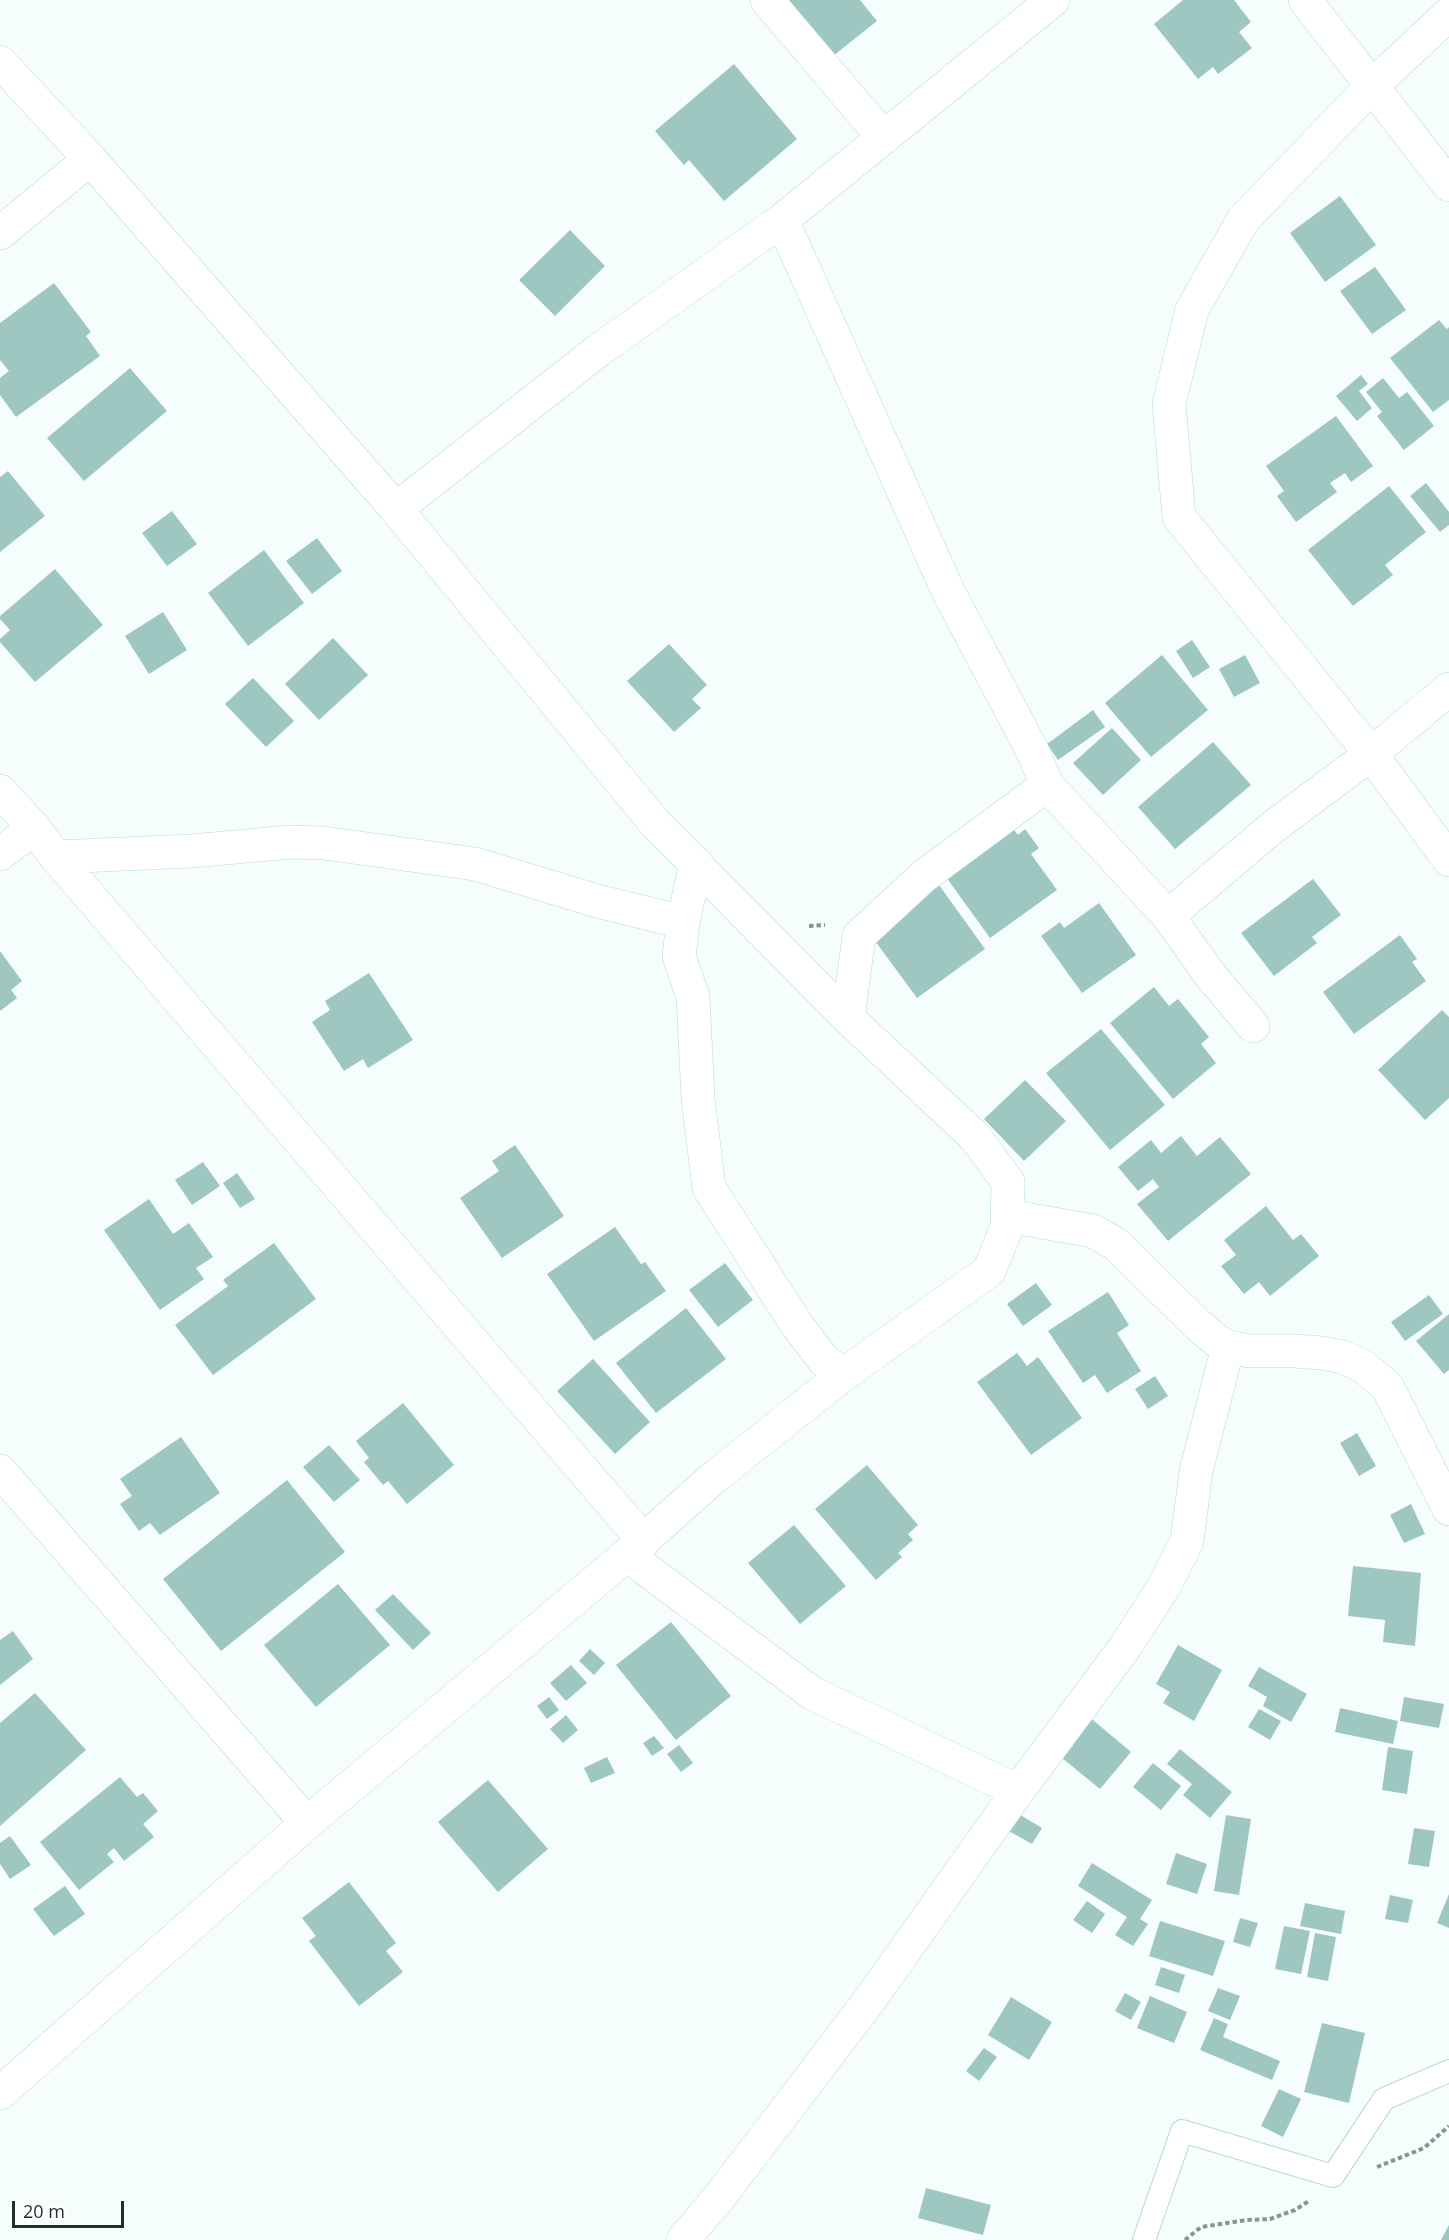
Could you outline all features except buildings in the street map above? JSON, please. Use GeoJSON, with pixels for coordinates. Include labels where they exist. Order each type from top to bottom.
{"type":"FeatureCollection","features":[{"type":"Feature","properties":{"kind":"street"},"geometry":{"type":"LineString","coordinates":[[767,0],[883,137]]}},
{"type":"Feature","properties":{"kind":"street"},"geometry":{"type":"LineString","coordinates":[[396,509],[599,350],[782,220],[1053,0]]}},
{"type":"Feature","properties":{"kind":"street"},"geometry":{"type":"LineString","coordinates":[[1305,0],[1449,185]]}},
{"type":"Feature","properties":{"kind":"street"},"geometry":{"type":"LineString","coordinates":[[1449,14],[1371,87],[1243,219],[1192,310],[1169,404],[1179,517],[1371,754],[1449,860]]}},
{"type":"Feature","properties":{"kind":"street"},"geometry":{"type":"LineString","coordinates":[[0,62],[90,159],[396,509],[655,823],[848,1018],[975,1137],[1008,1182],[1007,1227],[989,1271],[843,1375],[712,1479],[636,1548],[307,1823],[0,2093]]}},
{"type":"Feature","properties":{"kind":"street"},"geometry":{"type":"LineString","coordinates":[[0,232],[90,159]]}},
{"type":"Feature","properties":{"kind":"street"},"geometry":{"type":"LineString","coordinates":[[782,220],[948,591],[1033,752],[1047,785],[1167,916],[1211,976],[1252,1026]]}},
{"type":"Feature","properties":{"kind":"street"},"geometry":{"type":"LineString","coordinates":[[1167,916],[1273,827],[1371,754],[1449,689]]}},
{"type":"Feature","properties":{"kind":"street"},"geometry":{"type":"LineString","coordinates":[[848,1018],[859,936],[924,876],[1047,785]]}},
{"type":"Feature","properties":{"kind":"street"},"geometry":{"type":"LineString","coordinates":[[0,791],[34,828],[636,1548],[812,1693],[1018,1791]]}},
{"type":"Feature","properties":{"kind":"street"},"geometry":{"type":"LineString","coordinates":[[0,854],[34,828]]}},
{"type":"Feature","properties":{"kind":"street"},"geometry":{"type":"LineString","coordinates":[[56,857],[192,851],[290,842],[324,843],[475,864],[597,901],[683,922]]}},
{"type":"Feature","properties":{"kind":"street"},"geometry":{"type":"LineString","coordinates":[[696,863],[683,922],[679,956],[693,997],[698,1098],[709,1188],[797,1325],[824,1360],[843,1375]]}},
{"type":"Feature","properties":{"kind":"street"},"geometry":{"type":"LineString","coordinates":[[1008,1216],[1092,1231],[1117,1245],[1197,1324],[1228,1347],[1249,1351],[1322,1353],[1343,1357],[1364,1367],[1387,1386],[1449,1509]]}},
{"type":"Feature","properties":{"kind":"street"},"geometry":{"type":"LineString","coordinates":[[683,2240],[721,2195],[869,2001],[1018,1791],[1125,1647],[1165,1585],[1187,1541],[1196,1471],[1228,1347]]}},
{"type":"Feature","properties":{"kind":"street"},"geometry":{"type":"LineString","coordinates":[[0,1471],[307,1823]]}},
{"type":"Feature","properties":{"kind":"lane"},"geometry":{"type":"LineString","coordinates":[[1144,2240],[1182,2131],[1333,2176],[1384,2099],[1449,2071]]}}]}
